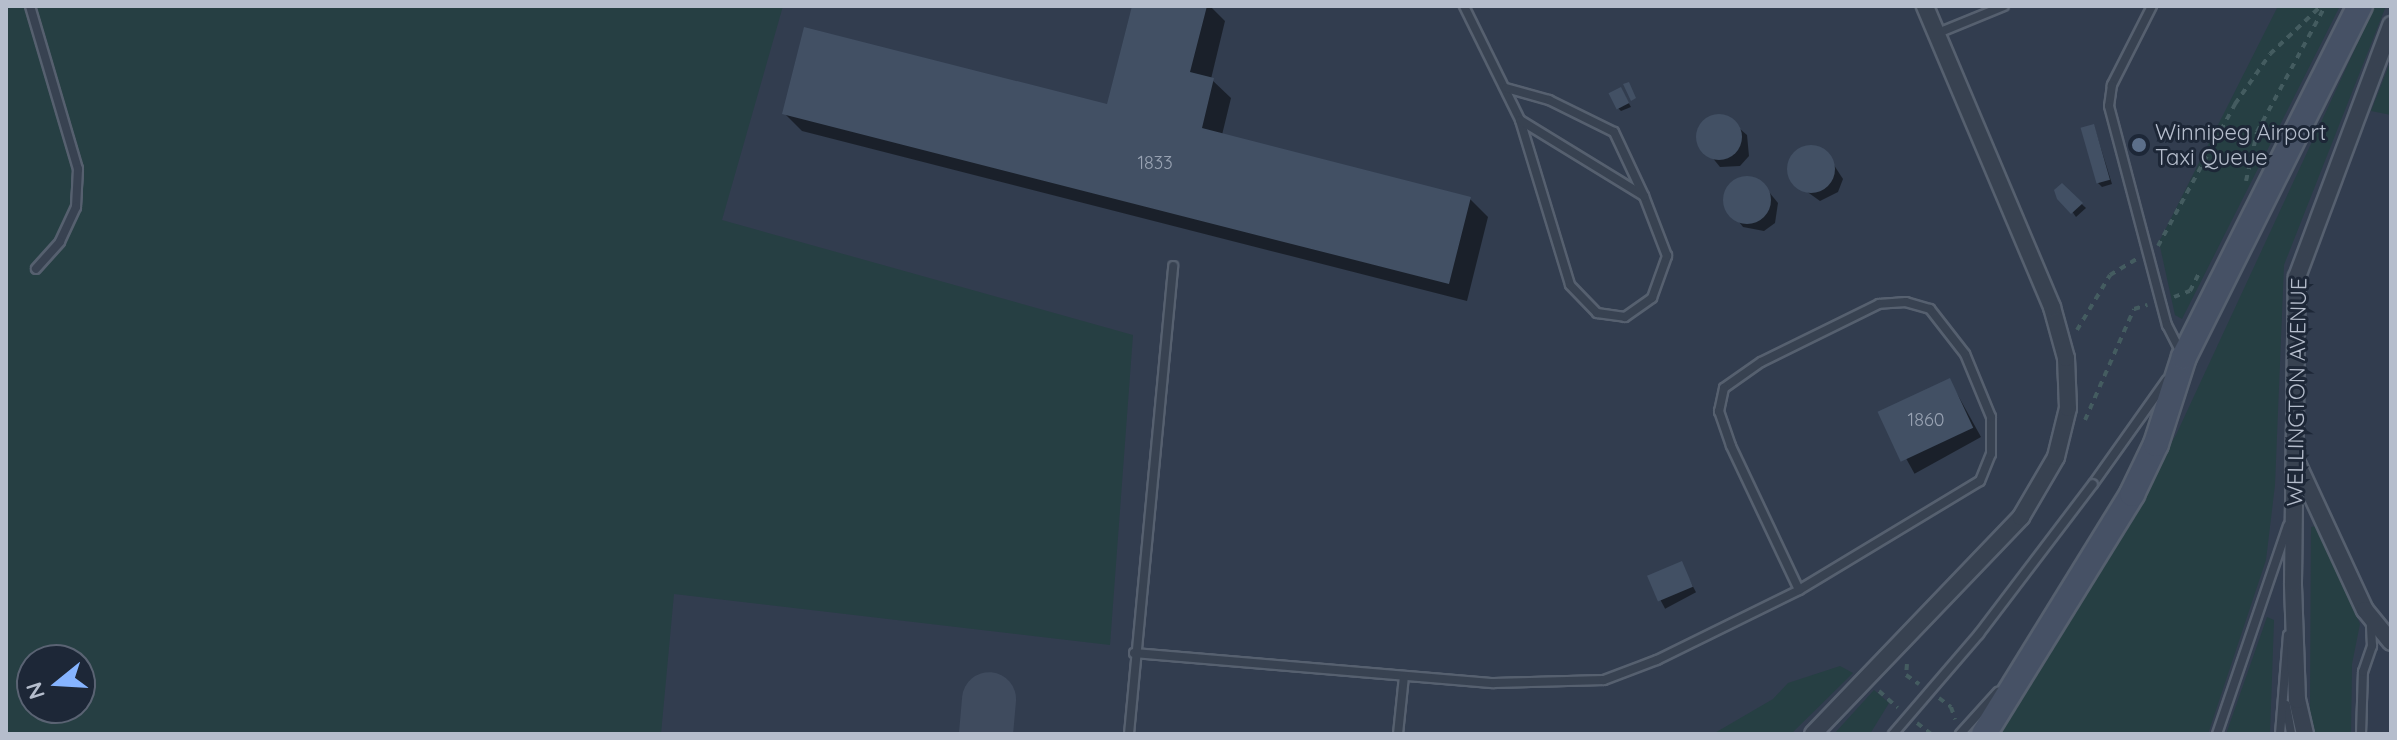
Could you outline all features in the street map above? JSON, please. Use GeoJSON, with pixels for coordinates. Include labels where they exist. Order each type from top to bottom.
{"type":"FeatureCollection","features":[{"type":"Feature","properties":{"kind":"main road"},"geometry":{"type":"LineString","coordinates":[[1984,734],[2132,494],[2156,444],[2184,357],[2360,6]]}},
{"type":"Feature","properties":{"kind":"street"},"geometry":{"type":"LineString","coordinates":[[1813,734],[2037,494],[2064,431],[2066,358],[2052,307],[1925,6]]}},
{"type":"Feature","properties":{"kind":"street","name":"WELLINGTON AVENUE"},"geometry":{"type":"LineString","coordinates":[[2305,734],[2297,700],[2293,583],[2297,277],[2312,226],[2391,25]]}},
{"type":"Feature","properties":{"kind":"street"},"geometry":{"type":"LineString","coordinates":[[2294,456],[2370,619],[2391,642]]}},
{"type":"Feature","properties":{"kind":"lane"},"geometry":{"type":"LineString","coordinates":[[30,6],[78,169],[76,207],[60,242],[36,269]]}},
{"type":"Feature","properties":{"kind":"lane"},"geometry":{"type":"LineString","coordinates":[[1464,6],[1520,120],[1570,285],[1597,313],[1625,317],[1652,298],[1667,256],[1644,196],[1614,132],[1549,100],[1506,88]]}},
{"type":"Feature","properties":{"kind":"lane"},"geometry":{"type":"LineString","coordinates":[[1938,33],[2004,6]]}},
{"type":"Feature","properties":{"kind":"lane"},"geometry":{"type":"LineString","coordinates":[[1893,734],[1979,634],[2093,484],[2184,357],[2161,301],[2109,100],[2151,8],[2139,6]]}},
{"type":"Feature","properties":{"kind":"lane"},"geometry":{"type":"LineString","coordinates":[[1520,120],[1644,196]]}},
{"type":"Feature","properties":{"kind":"lane"},"geometry":{"type":"LineString","coordinates":[[1129,734],[1134,653],[1173,266]]}},
{"type":"Feature","properties":{"kind":"lane"},"geometry":{"type":"LineString","coordinates":[[1134,653],[1494,683],[1604,680],[1708,638],[1799,590],[1967,491],[1988,468],[1991,417],[1983,393],[1955,338],[1930,309],[1906,302],[1879,304],[1761,362],[1724,388],[1719,411],[1731,446],[1799,590]]}},
{"type":"Feature","properties":{"kind":"lane"},"geometry":{"type":"LineString","coordinates":[[2217,734],[2284,542],[2294,485]]}},
{"type":"Feature","properties":{"kind":"lane"},"geometry":{"type":"LineString","coordinates":[[2279,732],[2285,700],[2293,583]]}},
{"type":"Feature","properties":{"kind":"lane"},"geometry":{"type":"LineString","coordinates":[[2361,734],[2363,672],[2373,637],[2370,619]]}},
{"type":"Feature","properties":{"kind":"lane"},"geometry":{"type":"LineString","coordinates":[[1960,734],[2030,661]]}},
{"type":"Feature","properties":{"kind":"lane"},"geometry":{"type":"LineString","coordinates":[[1398,734],[1404,676]]}},
{"type":"Feature","properties":{"kind":"lane"},"geometry":{"type":"LineString","coordinates":[[2285,700],[2291,734]]}},
{"type":"Feature","properties":{"kind":"path"},"geometry":{"type":"LineString","coordinates":[[2246,183],[2257,132],[2323,6]]}},
{"type":"Feature","properties":{"kind":"path"},"geometry":{"type":"LineString","coordinates":[[2066,358],[2079,323],[2110,275],[2163,243],[2235,104],[2270,54],[2323,6]]}},
{"type":"Feature","properties":{"kind":"path"},"geometry":{"type":"LineString","coordinates":[[2082,427],[2134,309],[2190,291],[2204,264]]}},
{"type":"Feature","properties":{"kind":"path"},"geometry":{"type":"LineString","coordinates":[[1896,673],[1914,654]]}},
{"type":"Feature","properties":{"kind":"path"},"geometry":{"type":"LineString","coordinates":[[1887,683],[1877,693],[1931,734]]}},
{"type":"Feature","properties":{"kind":"shaded area"},"geometry":{"type":"Polygon","coordinates":[[[6,6],[2391,6],[2391,734],[6,734],[6,6]]]}},
{"type":"Feature","properties":{"kind":"green space"},"geometry":{"type":"Polygon","coordinates":[[[6,6],[783,6],[722,220],[1133,335],[1110,645],[674,594],[661,734],[6,734],[6,6]]]}},
{"type":"Feature","properties":{"kind":"green space"},"geometry":{"type":"Polygon","coordinates":[[[2278,6],[2340,6],[2182,319],[2175,315],[2159,242],[2278,6]]]}},
{"type":"Feature","properties":{"kind":"green space"},"geometry":{"type":"Polygon","coordinates":[[[2375,6],[2386,6],[2284,265],[2275,485],[2266,560],[2208,734],[1995,734],[2176,435],[2375,6]]]}},
{"type":"Feature","properties":{"kind":"green space"},"geometry":{"type":"Polygon","coordinates":[[[2391,60],[2391,115],[2371,111],[2391,60]]]}},
{"type":"Feature","properties":{"kind":"green space"},"geometry":{"type":"Polygon","coordinates":[[[2316,526],[2360,624],[2352,664],[2351,734],[2314,734],[2310,716],[2311,527],[2316,526]]]}},
{"type":"Feature","properties":{"kind":"green space"},"geometry":{"type":"Polygon","coordinates":[[[2267,617],[2274,620],[2270,734],[2226,734],[2267,617]]]}},
{"type":"Feature","properties":{"kind":"green space"},"geometry":{"type":"Polygon","coordinates":[[[1840,666],[1853,673],[1791,734],[1713,734],[1773,699],[1788,683],[1840,666]]]}},
{"type":"Feature","properties":{"kind":"green space"},"geometry":{"type":"Polygon","coordinates":[[[1874,690],[1889,703],[1870,734],[1834,734],[1874,690]]]}},
{"type":"Feature","properties":{"kind":"building"},"geometry":{"type":"Polygon","coordinates":[[[1132,6],[1207,6],[1190,72],[1214,78],[1202,128],[1471,197],[1449,284],[782,114],[804,27],[1107,104],[1132,6]]]}},
{"type":"Feature","properties":{"kind":"building"},"geometry":{"type":"Polygon","coordinates":[[[1629,82],[1636,98],[1631,101],[1623,84],[1629,82]]]}},
{"type":"Feature","properties":{"kind":"building"},"geometry":{"type":"Polygon","coordinates":[[[1621,87],[1629,103],[1617,109],[1609,93],[1621,87]]]}},
{"type":"Feature","properties":{"kind":"building"},"geometry":{"type":"Polygon","coordinates":[[[1719,114],[1728,115],[1735,121],[1741,128],[1741,146],[1735,153],[1728,159],[1719,160],[1710,159],[1703,153],[1697,146],[1696,137],[1697,128],[1703,121],[1710,115],[1719,114]]]}},
{"type":"Feature","properties":{"kind":"building"},"geometry":{"type":"Polygon","coordinates":[[[2094,124],[2110,180],[2097,184],[2081,128],[2094,124]]]}},
{"type":"Feature","properties":{"kind":"building"},"geometry":{"type":"Polygon","coordinates":[[[1811,145],[1828,152],[1835,169],[1828,186],[1811,193],[1794,186],[1787,169],[1794,152],[1811,145]]]}},
{"type":"Feature","properties":{"kind":"building"},"geometry":{"type":"Polygon","coordinates":[[[1747,176],[1764,183],[1771,200],[1764,217],[1747,224],[1730,217],[1723,200],[1730,183],[1747,176]]]}},
{"type":"Feature","properties":{"kind":"building"},"geometry":{"type":"Polygon","coordinates":[[[2062,183],[2083,203],[2071,214],[2057,199],[2054,190],[2062,183]]]}},
{"type":"Feature","properties":{"kind":"building"},"geometry":{"type":"Polygon","coordinates":[[[1950,378],[1973,428],[1901,462],[1877,412],[1950,378]]]}},
{"type":"Feature","properties":{"kind":"building"},"geometry":{"type":"Polygon","coordinates":[[[1682,561],[1693,587],[1658,602],[1647,576],[1682,561]]]}},
{"type":"Feature","properties":{"kind":"taxiway"},"geometry":{"type":"LineString","coordinates":[[986,734],[989,699]]}},
{"type":"Feature","properties":{"kind":"place","name":"Winnipeg Airport Taxi Queue"},"geometry":{"type":"Point","coordinates":[2139,145]}}]}
